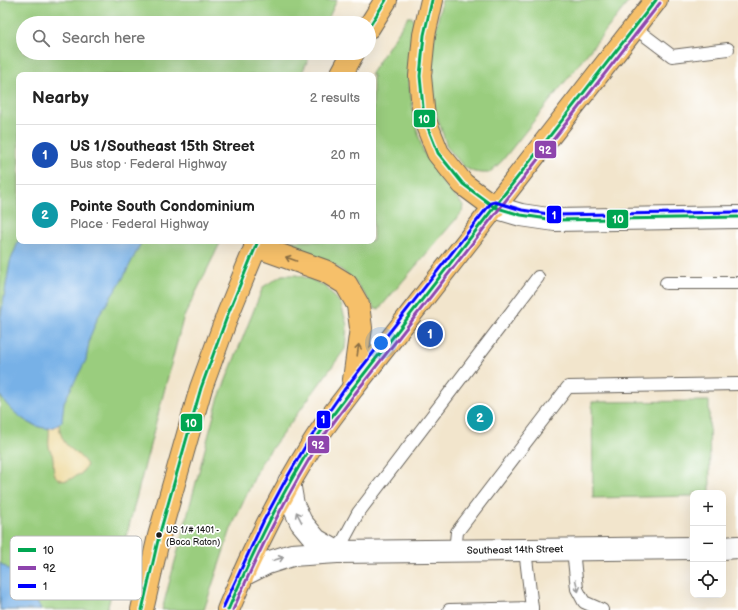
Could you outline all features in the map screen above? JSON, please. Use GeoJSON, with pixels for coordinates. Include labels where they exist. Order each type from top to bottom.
{"type":"FeatureCollection","features":[{"type":"Feature","properties":{"kind":"main road"},"geometry":{"type":"LineString","coordinates":[[376,16],[386,0]]}},
{"type":"Feature","properties":{"kind":"main road"},"geometry":{"type":"LineString","coordinates":[[432,0],[424,35],[420,76],[424,118],[438,153],[464,184],[494,207]]}},
{"type":"Feature","properties":{"kind":"main road"},"geometry":{"type":"LineString","coordinates":[[228,610],[266,525],[289,482],[314,442],[353,388],[656,0]]}},
{"type":"Feature","properties":{"kind":"main road"},"geometry":{"type":"LineString","coordinates":[[343,72],[349,60]]}},
{"type":"Feature","properties":{"kind":"main road"},"geometry":{"type":"LineString","coordinates":[[142,610],[158,536],[201,388],[256,244]]}},
{"type":"Feature","properties":{"kind":"main road"},"geometry":{"type":"LineString","coordinates":[[258,244],[325,271],[346,284],[358,305],[361,328],[353,388]]}},
{"type":"Feature","properties":{"kind":"street"},"geometry":{"type":"LineString","coordinates":[[494,207],[521,215],[555,220],[738,217]]}},
{"type":"Feature","properties":{"kind":"street"},"geometry":{"type":"LineString","coordinates":[[289,482],[293,505],[301,522],[316,540],[337,552]]}},
{"type":"Feature","properties":{"kind":"street"},"geometry":{"type":"LineString","coordinates":[[726,548],[738,547]]}},
{"type":"Feature","properties":{"kind":"street","name":"Southeast 14th Street"},"geometry":{"type":"LineString","coordinates":[[243,575],[267,563],[292,555],[337,552],[690,548]]}},
{"type":"Feature","properties":{"kind":"lane"},"geometry":{"type":"LineString","coordinates":[[635,28],[672,56],[728,49]]}},
{"type":"Feature","properties":{"kind":"lane"},"geometry":{"type":"LineString","coordinates":[[337,552],[358,513],[538,277]]}},
{"type":"Feature","properties":{"kind":"lane"},"geometry":{"type":"LineString","coordinates":[[666,283],[738,283]]}},
{"type":"Feature","properties":{"kind":"lane"},"geometry":{"type":"LineString","coordinates":[[454,551],[457,532],[568,387],[738,384]]}},
{"type":"Feature","properties":{"kind":"lane"},"geometry":{"type":"LineString","coordinates":[[449,610],[532,609],[525,550]]}},
{"type":"Feature","properties":{"kind":"lane"},"geometry":{"type":"LineString","coordinates":[[572,550],[577,588],[584,602],[602,610]]}},
{"type":"Feature","properties":{"kind":"green space"},"geometry":{"type":"Polygon","coordinates":[[[2,0],[337,0],[329,16],[16,16],[16,60],[308,60],[302,72],[16,72],[16,244],[220,244],[183,319],[126,536],[10,536],[10,600],[110,600],[107,610],[0,610],[0,3],[2,0]]]}},
{"type":"Feature","properties":{"kind":"green space"},"geometry":{"type":"Polygon","coordinates":[[[442,0],[630,0],[502,161],[489,173],[482,173],[474,172],[464,167],[447,147],[433,103],[429,62],[442,0]]]}},
{"type":"Feature","properties":{"kind":"green space"},"geometry":{"type":"Polygon","coordinates":[[[408,17],[412,17],[414,22],[409,84],[416,126],[423,151],[440,179],[463,205],[462,212],[379,309],[375,309],[358,286],[343,271],[332,264],[290,244],[376,244],[376,72],[372,72],[408,17]]]}},
{"type":"Feature","properties":{"kind":"green space"},"geometry":{"type":"Polygon","coordinates":[[[282,275],[296,275],[311,279],[326,287],[341,304],[347,325],[345,349],[261,463],[231,529],[204,610],[162,610],[218,400],[263,287],[282,275]]]}},
{"type":"Feature","properties":{"kind":"green space"},"geometry":{"type":"Polygon","coordinates":[[[709,401],[710,490],[690,490],[690,496],[593,498],[592,402],[709,401]]]}},
{"type":"Feature","properties":{"kind":"sand"},"geometry":{"type":"Polygon","coordinates":[[[59,423],[60,432],[66,444],[83,459],[87,465],[81,474],[64,481],[54,474],[53,456],[49,448],[49,427],[54,427],[59,423]]]}},
{"type":"Feature","properties":{"kind":"water"},"geometry":{"type":"Polygon","coordinates":[[[17,244],[140,244],[122,280],[98,317],[90,337],[86,360],[64,402],[62,421],[55,427],[39,427],[31,424],[15,413],[0,395],[0,320],[10,262],[17,244]]]}},
{"type":"Feature","properties":{"kind":"water"},"geometry":{"type":"Polygon","coordinates":[[[0,563],[10,570],[10,600],[36,600],[41,610],[0,610],[0,563]]]}},
{"type":"Feature","properties":{"kind":"transit line","name":"10"},"geometry":{"type":"LineString","coordinates":[[376,16],[386,0]]}},
{"type":"Feature","properties":{"kind":"transit line","name":"10"},"geometry":{"type":"LineString","coordinates":[[432,0],[424,35],[420,76],[424,118],[438,153],[463,184],[494,207],[521,215],[555,220],[738,217]]}},
{"type":"Feature","properties":{"kind":"transit line","name":"10"},"geometry":{"type":"LineString","coordinates":[[228,610],[257,545],[278,503],[323,428],[656,0]]}},
{"type":"Feature","properties":{"kind":"transit line","name":"92"},"geometry":{"type":"LineString","coordinates":[[233,610],[252,567],[283,505],[327,431],[660,3]]}},
{"type":"Feature","properties":{"kind":"transit line","name":"1"},"geometry":{"type":"LineString","coordinates":[[223,608],[263,522],[309,440],[344,390],[491,203],[495,202],[522,210],[555,215],[738,212]]}},
{"type":"Feature","properties":{"kind":"transit line","name":"10"},"geometry":{"type":"LineString","coordinates":[[142,610],[159,536],[201,388],[228,314],[257,244]]}},
{"type":"Feature","properties":{"kind":"place","name":"US 1/Southeast 15th Street"},"geometry":{"type":"Point","coordinates":[430,334]}},
{"type":"Feature","properties":{"kind":"place","name":"Pointe South Condominium"},"geometry":{"type":"Point","coordinates":[480,418]}},
{"type":"Feature","properties":{"kind":"place","name":"US 1/# 1401 - (Boca Raton)"},"geometry":{"type":"Point","coordinates":[159,535]}}]}
